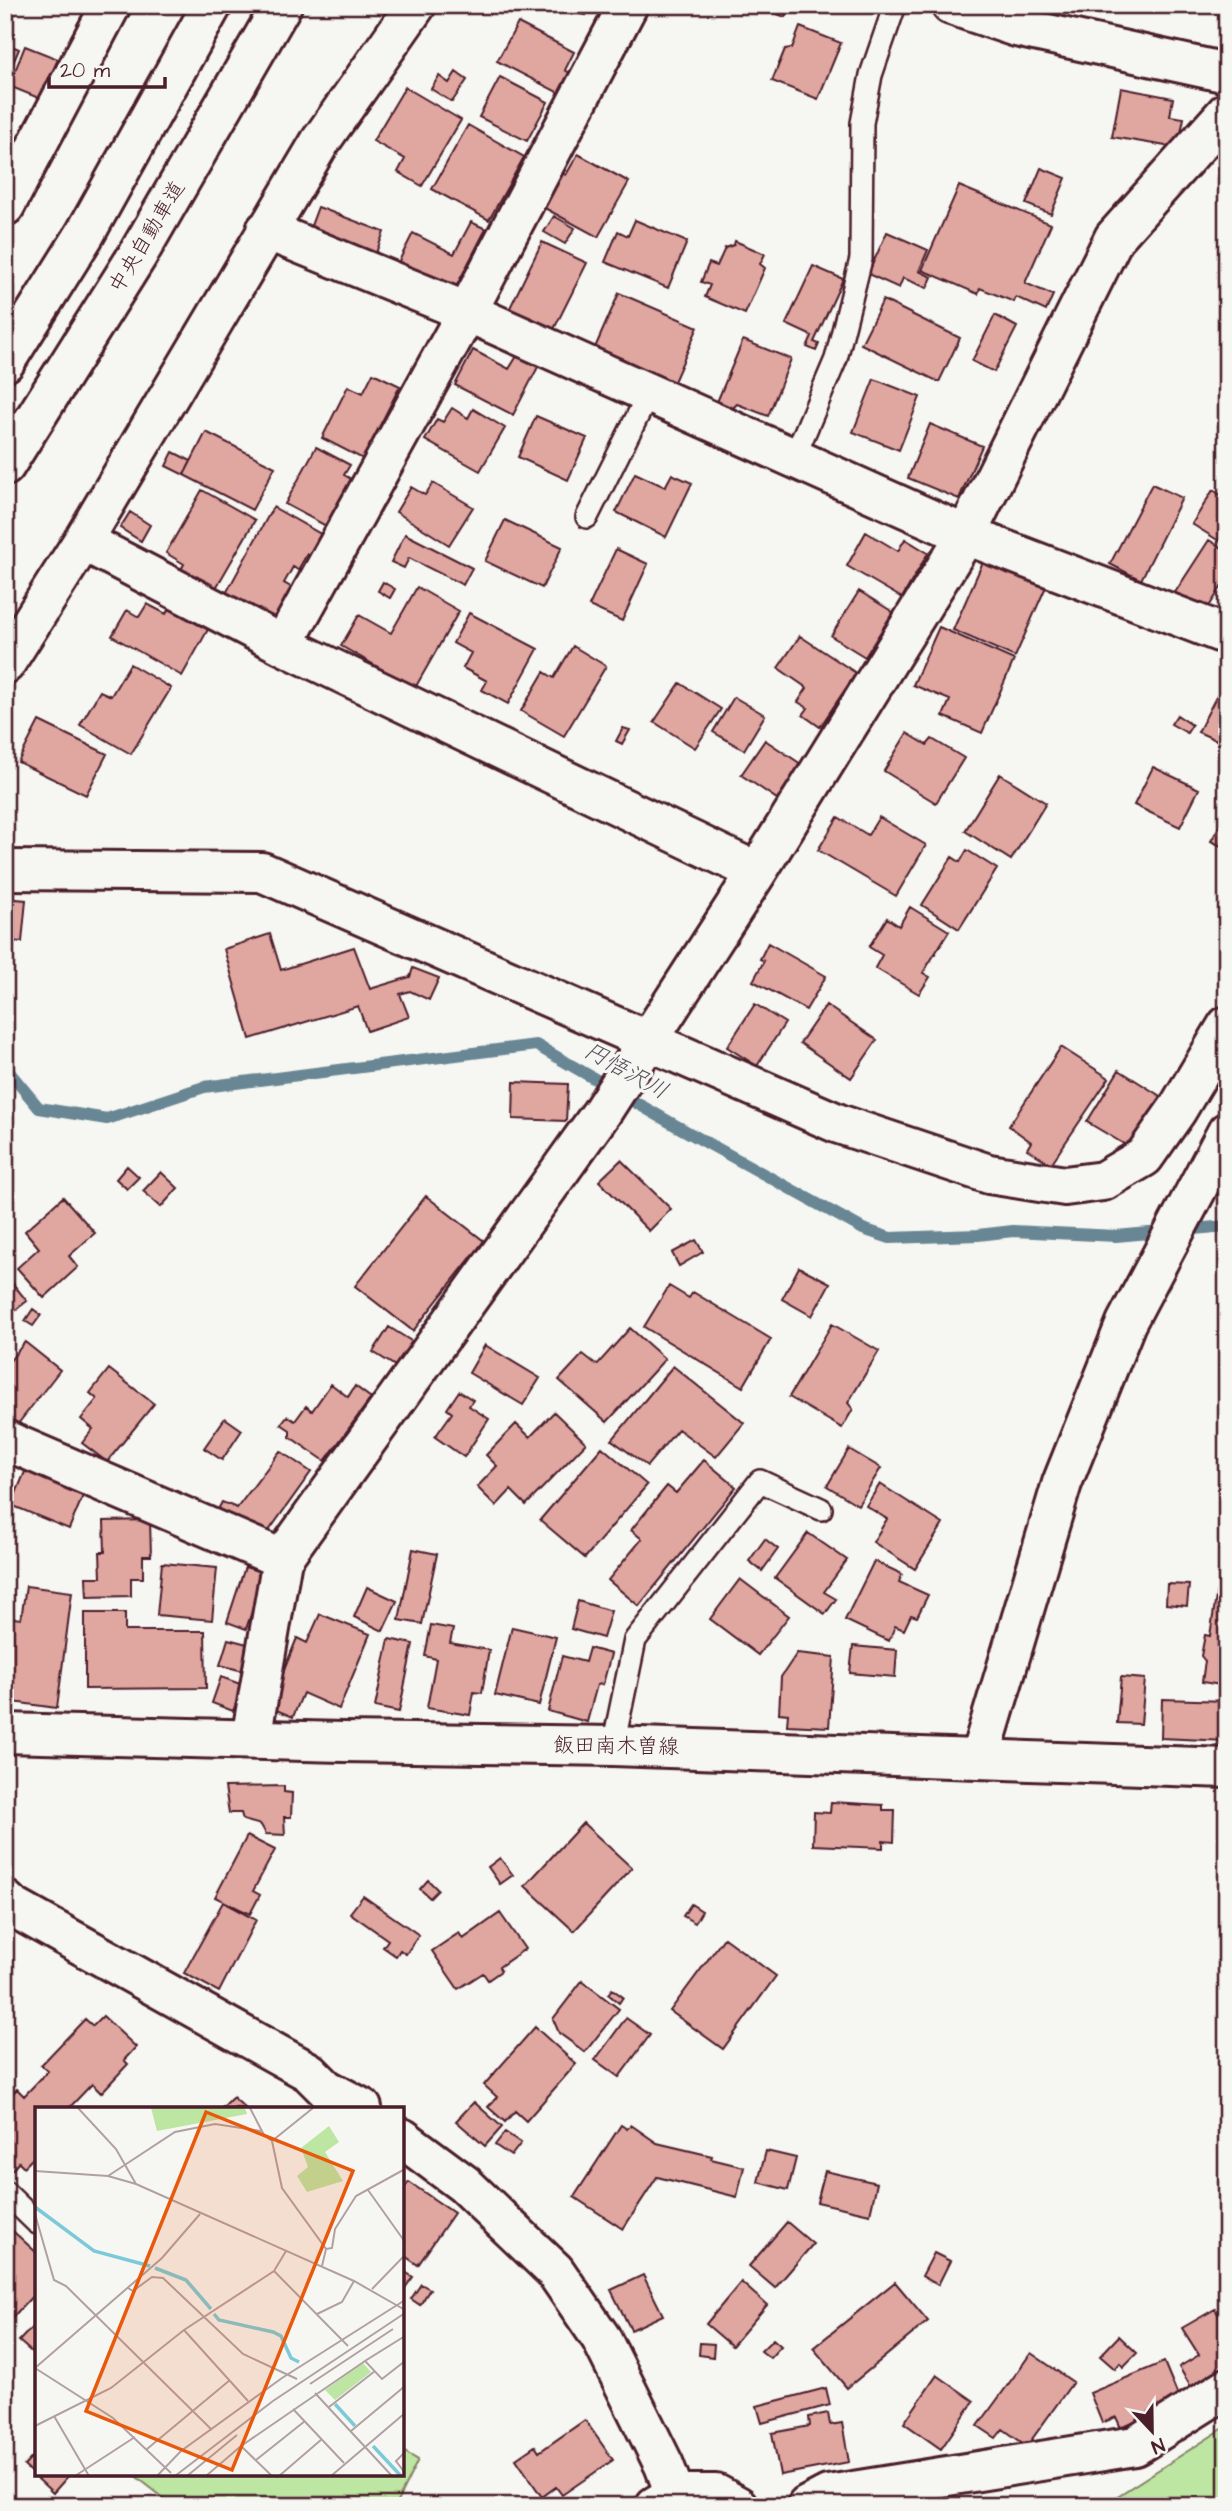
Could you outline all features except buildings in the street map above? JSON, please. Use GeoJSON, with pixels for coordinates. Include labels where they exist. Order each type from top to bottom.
{"type":"FeatureCollection","features":[{"type":"Feature","properties":{"kind":"main road"},"geometry":{"type":"LineString","coordinates":[[7,201],[111,5]]}},
{"type":"Feature","properties":{"kind":"main road"},"geometry":{"type":"LineString","coordinates":[[5,362],[85,234],[212,5]]}},
{"type":"Feature","properties":{"kind":"main road","name":"中央自動車道"},"geometry":{"type":"LineString","coordinates":[[5,466],[138,256],[282,5]]}},
{"type":"Feature","properties":{"kind":"main road"},"geometry":{"type":"LineString","coordinates":[[5,664],[83,541],[320,142],[416,5]]}},
{"type":"Feature","properties":{"kind":"main road"},"geometry":{"type":"LineString","coordinates":[[283,645],[467,312],[628,5]]}},
{"type":"Feature","properties":{"kind":"main road"},"geometry":{"type":"LineString","coordinates":[[951,5],[1016,27],[1227,73]]}},
{"type":"Feature","properties":{"kind":"main road"},"geometry":{"type":"LineString","coordinates":[[251,1739],[282,1559],[612,1096],[757,872],[966,535],[1114,238],[1227,112]]}},
{"type":"Feature","properties":{"kind":"main road"},"geometry":{"type":"LineString","coordinates":[[266,230],[467,312],[966,535],[1227,635]]}},
{"type":"Feature","properties":{"kind":"main road"},"geometry":{"type":"LineString","coordinates":[[83,541],[283,645],[757,872]]}},
{"type":"Feature","properties":{"kind":"main road"},"geometry":{"type":"LineString","coordinates":[[5,870],[262,872],[839,1124],[989,1174],[1065,1186],[1103,1181],[1144,1157],[1177,1110],[1227,1026]]}},
{"type":"Feature","properties":{"kind":"main road"},"geometry":{"type":"LineString","coordinates":[[980,1757],[1062,1483],[1126,1323],[1227,1132]]}},
{"type":"Feature","properties":{"kind":"main road"},"geometry":{"type":"LineString","coordinates":[[5,1440],[282,1559]]}},
{"type":"Feature","properties":{"kind":"main road","name":"飯田南木曽線"},"geometry":{"type":"LineString","coordinates":[[5,1733],[613,1746],[980,1757],[1227,1768]]}},
{"type":"Feature","properties":{"kind":"main road"},"geometry":{"type":"LineString","coordinates":[[5,1900],[13,1907],[309,2073],[318,2099],[353,2107]]}},
{"type":"Feature","properties":{"kind":"main road"},"geometry":{"type":"LineString","coordinates":[[404,2139],[464,2184],[555,2272],[601,2338],[664,2465],[665,2500],[716,2494],[738,2506]]}},
{"type":"Feature","properties":{"kind":"main road"},"geometry":{"type":"LineString","coordinates":[[807,2506],[828,2495],[1135,2446],[1227,2388]]}},
{"type":"Feature","properties":{"kind":"lane"},"geometry":{"type":"LineString","coordinates":[[794,458],[835,359],[861,259],[862,123],[871,75],[895,5]]}},
{"type":"Feature","properties":{"kind":"lane"},"geometry":{"type":"LineString","coordinates":[[587,517],[649,393]]}},
{"type":"Feature","properties":{"kind":"lane"},"geometry":{"type":"LineString","coordinates":[[613,1746],[635,1640],[760,1481],[821,1509]]}},
{"type":"Feature","properties":{"kind":"lane"},"geometry":{"type":"LineString","coordinates":[[5,2192],[35,2221]]}},
{"type":"Feature","properties":{"kind":"green space"},"geometry":{"type":"Polygon","coordinates":[[[1227,2426],[1227,2506],[1102,2506],[1227,2426]]]}},
{"type":"Feature","properties":{"kind":"green space"},"geometry":{"type":"Polygon","coordinates":[[[404,2452],[418,2460],[395,2506],[174,2506],[136,2476],[404,2476],[404,2452]]]}},
{"type":"Feature","properties":{"kind":"waterway","name":"円悟沢川"},"geometry":{"type":"LineString","coordinates":[[5,1067],[39,1108],[107,1119],[204,1087],[536,1045],[863,1229],[890,1238],[1013,1231],[1116,1236],[1227,1226]]}}]}
